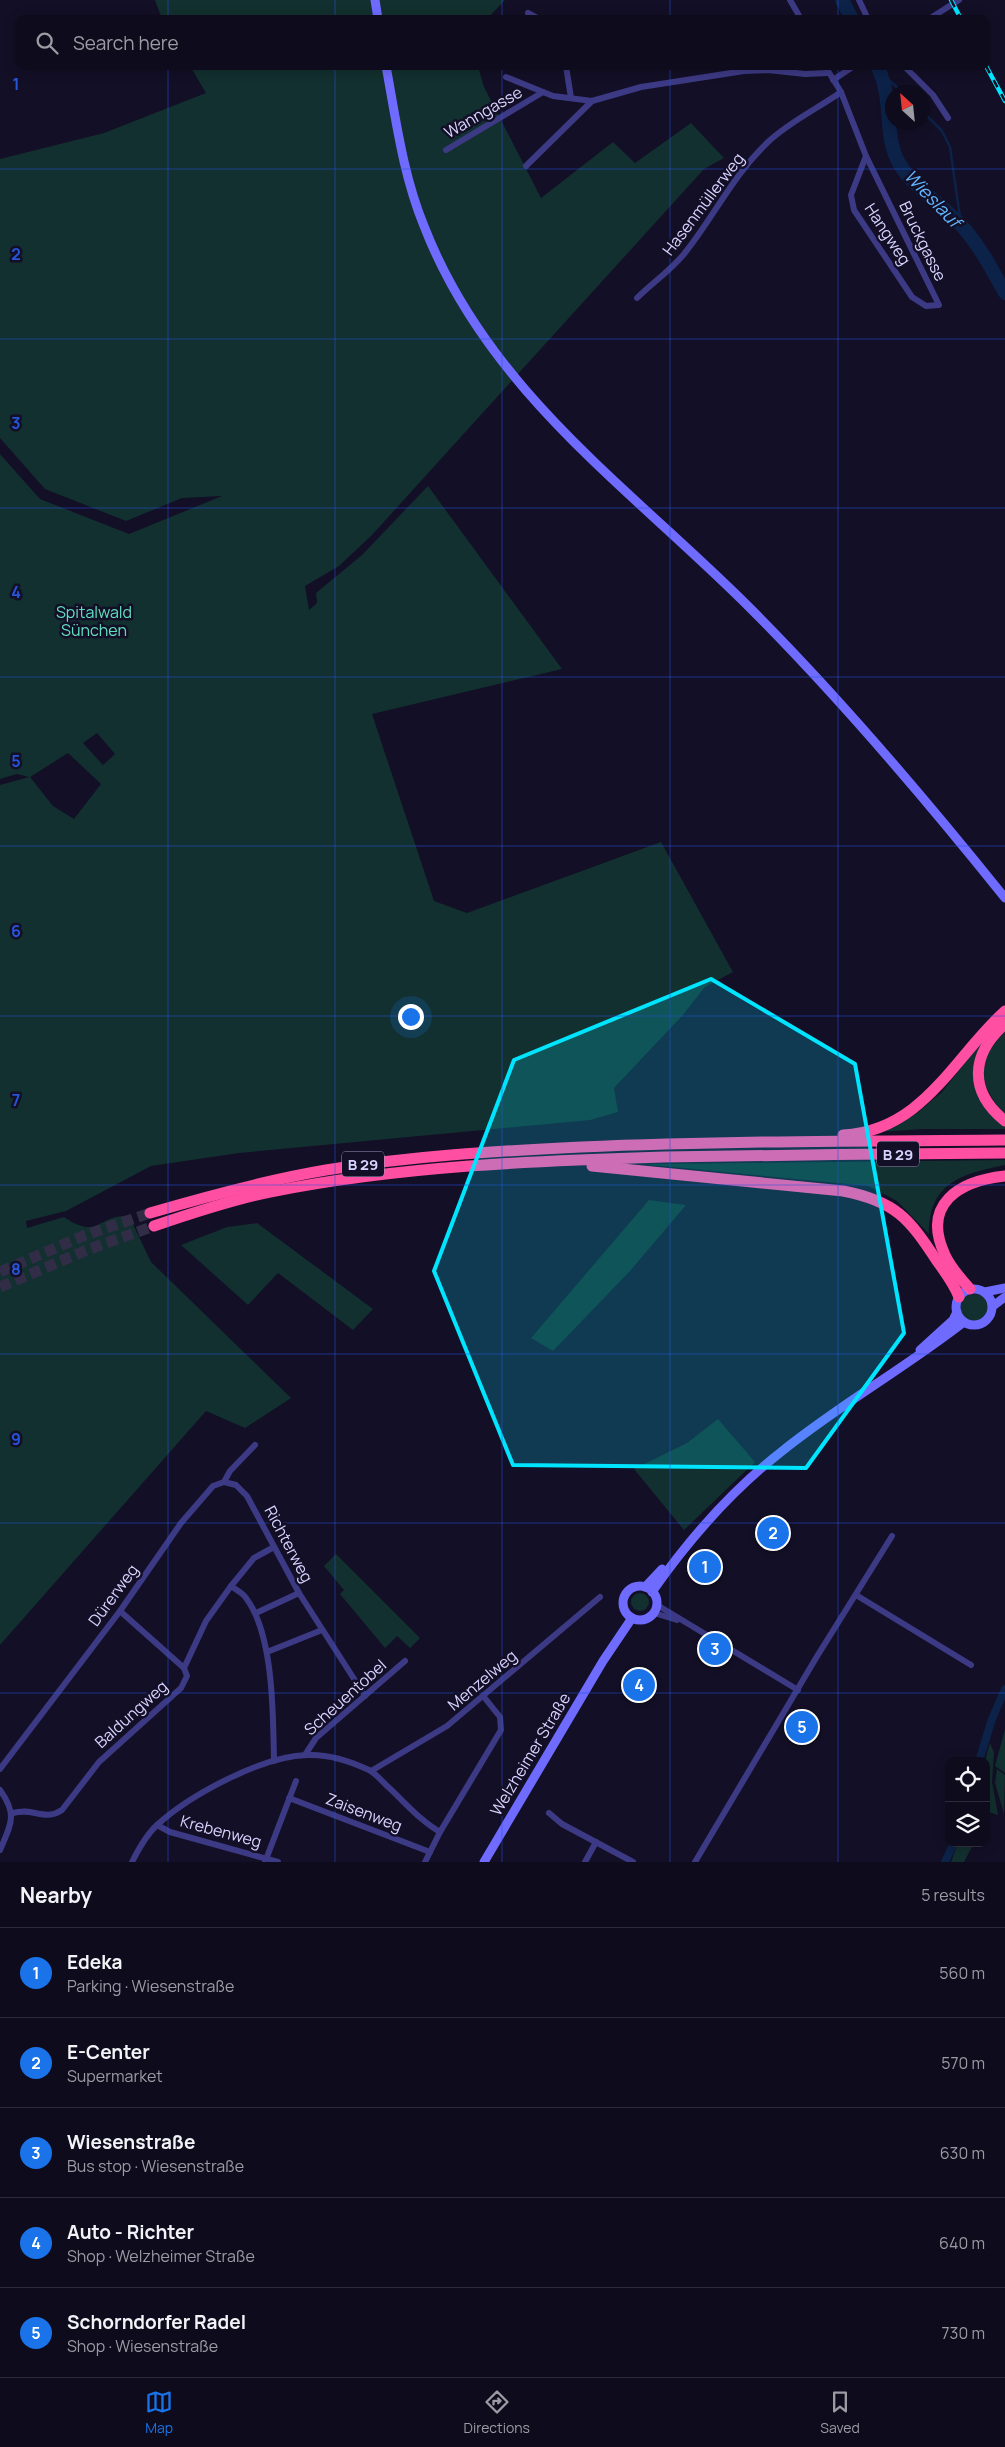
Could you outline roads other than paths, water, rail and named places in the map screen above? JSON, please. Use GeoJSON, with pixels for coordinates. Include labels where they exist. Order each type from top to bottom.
{"type":"FeatureCollection","features":[{"type":"Feature","properties":{"kind":"highway"},"geometry":{"type":"LineString","coordinates":[[804,1142],[821,1136],[852,1134],[901,1118],[924,1101],[981,1034],[1005,1011]]}},
{"type":"Feature","properties":{"kind":"highway"},"geometry":{"type":"LineString","coordinates":[[1005,1024],[983,1051],[979,1062],[978,1074],[988,1104],[1005,1121]]}},
{"type":"Feature","properties":{"kind":"highway","name":"B 29"},"geometry":{"type":"LineString","coordinates":[[150,1214],[263,1182],[387,1161],[536,1148],[1005,1140]]}},
{"type":"Feature","properties":{"kind":"highway","name":"B 29"},"geometry":{"type":"LineString","coordinates":[[154,1226],[269,1193],[365,1176],[483,1165],[566,1160],[791,1154],[1005,1153]]}},
{"type":"Feature","properties":{"kind":"highway"},"geometry":{"type":"LineString","coordinates":[[566,1160],[582,1165],[842,1191],[878,1199],[902,1215],[912,1225],[959,1297]]}},
{"type":"Feature","properties":{"kind":"highway"},"geometry":{"type":"LineString","coordinates":[[970,1289],[946,1257],[939,1241],[938,1218],[946,1200],[959,1188],[974,1182],[1005,1176]]}},
{"type":"Feature","properties":{"kind":"main road"},"geometry":{"type":"LineString","coordinates":[[375,0],[377,15]]}},
{"type":"Feature","properties":{"kind":"main road"},"geometry":{"type":"LineString","coordinates":[[387,70],[408,182],[424,228],[445,272],[485,338],[548,418],[717,575],[806,664],[895,764],[1005,898]]}},
{"type":"Feature","properties":{"kind":"main road"},"geometry":{"type":"LineString","coordinates":[[648,1590],[712,1514],[780,1452],[915,1356],[953,1320],[957,1312],[959,1297],[970,1289],[985,1292],[1005,1288]]}},
{"type":"Feature","properties":{"kind":"main road"},"geometry":{"type":"LineString","coordinates":[[957,1312],[964,1322],[975,1325],[981,1324],[989,1317],[992,1306],[992,1301],[985,1292]]}},
{"type":"Feature","properties":{"kind":"main road"},"geometry":{"type":"LineString","coordinates":[[992,1306],[1005,1297]]}},
{"type":"Feature","properties":{"kind":"main road"},"geometry":{"type":"LineString","coordinates":[[915,1356],[928,1350],[964,1322]]}},
{"type":"Feature","properties":{"kind":"main road"},"geometry":{"type":"LineString","coordinates":[[634,1588],[648,1590],[655,1609],[641,1620],[629,1616],[623,1604],[626,1594],[634,1588]]}},
{"type":"Feature","properties":{"kind":"main road","name":"Welzheimer Straße"},"geometry":{"type":"LineString","coordinates":[[484,1862],[629,1616]]}},
{"type":"Feature","properties":{"kind":"street"},"geometry":{"type":"LineString","coordinates":[[790,0],[799,15]]}},
{"type":"Feature","properties":{"kind":"street"},"geometry":{"type":"LineString","coordinates":[[858,0],[866,15]]}},
{"type":"Feature","properties":{"kind":"street"},"geometry":{"type":"LineString","coordinates":[[935,15],[959,0]]}},
{"type":"Feature","properties":{"kind":"street"},"geometry":{"type":"LineString","coordinates":[[528,13],[532,15]]}},
{"type":"Feature","properties":{"kind":"street"},"geometry":{"type":"LineString","coordinates":[[567,70],[571,98]]}},
{"type":"Feature","properties":{"kind":"street","name":"Wanngasse"},"geometry":{"type":"LineString","coordinates":[[446,150],[543,92],[552,96],[592,101],[641,87],[744,72],[768,70],[805,74],[826,70]]}},
{"type":"Feature","properties":{"kind":"street","name":"Bruckgasse"},"geometry":{"type":"LineString","coordinates":[[826,70],[841,92],[866,156],[939,305]]}},
{"type":"Feature","properties":{"kind":"street"},"geometry":{"type":"LineString","coordinates":[[832,80],[848,70]]}},
{"type":"Feature","properties":{"kind":"street"},"geometry":{"type":"LineString","coordinates":[[908,70],[933,95],[948,118]]}},
{"type":"Feature","properties":{"kind":"street"},"geometry":{"type":"LineString","coordinates":[[506,77],[543,92]]}},
{"type":"Feature","properties":{"kind":"street","name":"Hasenmüllerweg"},"geometry":{"type":"LineString","coordinates":[[637,298],[650,285],[670,270],[685,253],[729,186],[769,141],[841,92]]}},
{"type":"Feature","properties":{"kind":"street","name":"Wanngasse"},"geometry":{"type":"LineString","coordinates":[[526,166],[592,101]]}},
{"type":"Feature","properties":{"kind":"street","name":"Hangweg"},"geometry":{"type":"LineString","coordinates":[[866,156],[851,195],[854,210],[912,297],[926,306],[939,305]]}},
{"type":"Feature","properties":{"kind":"street","name":"Dürerweg"},"geometry":{"type":"LineString","coordinates":[[0,1769],[120,1610],[181,1523],[213,1486],[224,1482],[255,1445]]}},
{"type":"Feature","properties":{"kind":"street","name":"Richterweg"},"geometry":{"type":"LineString","coordinates":[[224,1482],[236,1485],[247,1496],[299,1593],[365,1696]]}},
{"type":"Feature","properties":{"kind":"street"},"geometry":{"type":"LineString","coordinates":[[695,1862],[892,1536]]}},
{"type":"Feature","properties":{"kind":"street","name":"Baldungweg"},"geometry":{"type":"LineString","coordinates":[[13,1813],[30,1810],[45,1815],[55,1815],[62,1810],[99,1762],[181,1688],[187,1676],[184,1668],[206,1621],[254,1558],[274,1547]]}},
{"type":"Feature","properties":{"kind":"street"},"geometry":{"type":"LineString","coordinates":[[231,1586],[245,1597],[256,1614],[267,1652],[274,1761]]}},
{"type":"Feature","properties":{"kind":"street"},"geometry":{"type":"LineString","coordinates":[[256,1614],[299,1593]]}},
{"type":"Feature","properties":{"kind":"street"},"geometry":{"type":"LineString","coordinates":[[856,1595],[971,1665]]}},
{"type":"Feature","properties":{"kind":"street","name":"Menzelweg"},"geometry":{"type":"LineString","coordinates":[[371,1771],[447,1726],[484,1697],[600,1597]]}},
{"type":"Feature","properties":{"kind":"street"},"geometry":{"type":"LineString","coordinates":[[655,1609],[681,1621],[798,1690]]}},
{"type":"Feature","properties":{"kind":"street"},"geometry":{"type":"LineString","coordinates":[[120,1610],[184,1668]]}},
{"type":"Feature","properties":{"kind":"street"},"geometry":{"type":"LineString","coordinates":[[267,1652],[322,1630]]}},
{"type":"Feature","properties":{"kind":"street","name":"Scheuentobel"},"geometry":{"type":"LineString","coordinates":[[304,1755],[316,1738],[405,1661]]}},
{"type":"Feature","properties":{"kind":"street"},"geometry":{"type":"LineString","coordinates":[[425,1862],[440,1832],[501,1730],[500,1717],[484,1697]]}},
{"type":"Feature","properties":{"kind":"street"},"geometry":{"type":"LineString","coordinates":[[132,1862],[142,1841],[157,1825],[183,1805],[243,1772],[274,1761],[304,1755],[321,1755],[340,1759],[371,1771],[440,1832]]}},
{"type":"Feature","properties":{"kind":"street"},"geometry":{"type":"LineString","coordinates":[[266,1860],[296,1781]]}},
{"type":"Feature","properties":{"kind":"street"},"geometry":{"type":"LineString","coordinates":[[0,1790],[13,1813],[11,1824],[0,1850]]}},
{"type":"Feature","properties":{"kind":"street","name":"Zaisenweg"},"geometry":{"type":"LineString","coordinates":[[289,1798],[430,1852]]}},
{"type":"Feature","properties":{"kind":"street"},"geometry":{"type":"LineString","coordinates":[[549,1812],[562,1824],[633,1862]]}},
{"type":"Feature","properties":{"kind":"street","name":"Krebenweg"},"geometry":{"type":"LineString","coordinates":[[157,1825],[170,1832],[278,1862]]}},
{"type":"Feature","properties":{"kind":"street"},"geometry":{"type":"LineString","coordinates":[[585,1862],[596,1842]]}},
{"type":"Feature","properties":{"kind":"waterway","name":"Wieslauf"},"geometry":{"type":"LineString","coordinates":[[842,0],[850,15]]}},
{"type":"Feature","properties":{"kind":"waterway","name":"Wieslauf"},"geometry":{"type":"LineString","coordinates":[[879,70],[885,90],[891,141],[899,163],[912,180],[968,233],[1005,293]]}},
{"type":"Feature","properties":{"kind":"waterway"},"geometry":{"type":"LineString","coordinates":[[881,73],[894,85]]}},
{"type":"Feature","properties":{"kind":"waterway"},"geometry":{"type":"LineString","coordinates":[[930,119],[942,131],[950,147],[961,225]]}},
{"type":"Feature","properties":{"kind":"waterway","name":"Wieslauf"},"geometry":{"type":"LineString","coordinates":[[980,1757],[992,1719],[1005,1689]]}},
{"type":"Feature","properties":{"kind":"waterway","name":"Wieslauf"},"geometry":{"type":"LineString","coordinates":[[945,1862],[952,1847]]}},
{"type":"Feature","properties":{"kind":"tunnel"},"geometry":{"type":"LineString","coordinates":[[0,1272],[83,1236],[150,1213]]}},
{"type":"Feature","properties":{"kind":"tunnel"},"geometry":{"type":"LineString","coordinates":[[0,1287],[87,1250],[154,1226]]}},
{"type":"Feature","properties":{"kind":"railway"},"geometry":{"type":"LineString","coordinates":[[951,0],[959,15]]}},
{"type":"Feature","properties":{"kind":"railway"},"geometry":{"type":"LineString","coordinates":[[988,70],[1005,101]]}},
{"type":"Feature","properties":{"kind":"place","name":"E-Center"},"geometry":{"type":"Point","coordinates":[773,1533]}},
{"type":"Feature","properties":{"kind":"place","name":"Edeka"},"geometry":{"type":"Point","coordinates":[705,1567]}},
{"type":"Feature","properties":{"kind":"place","name":"Wiesenstraße"},"geometry":{"type":"Point","coordinates":[715,1649]}},
{"type":"Feature","properties":{"kind":"place","name":"Auto - Richter"},"geometry":{"type":"Point","coordinates":[639,1685]}},
{"type":"Feature","properties":{"kind":"place","name":"Schorndorfer Radel"},"geometry":{"type":"Point","coordinates":[802,1727]}},
{"type":"Feature","properties":{"kind":"park label","name":"Spitalwald Sünchen"},"geometry":{"type":"Point","coordinates":[94,621]}}]}
